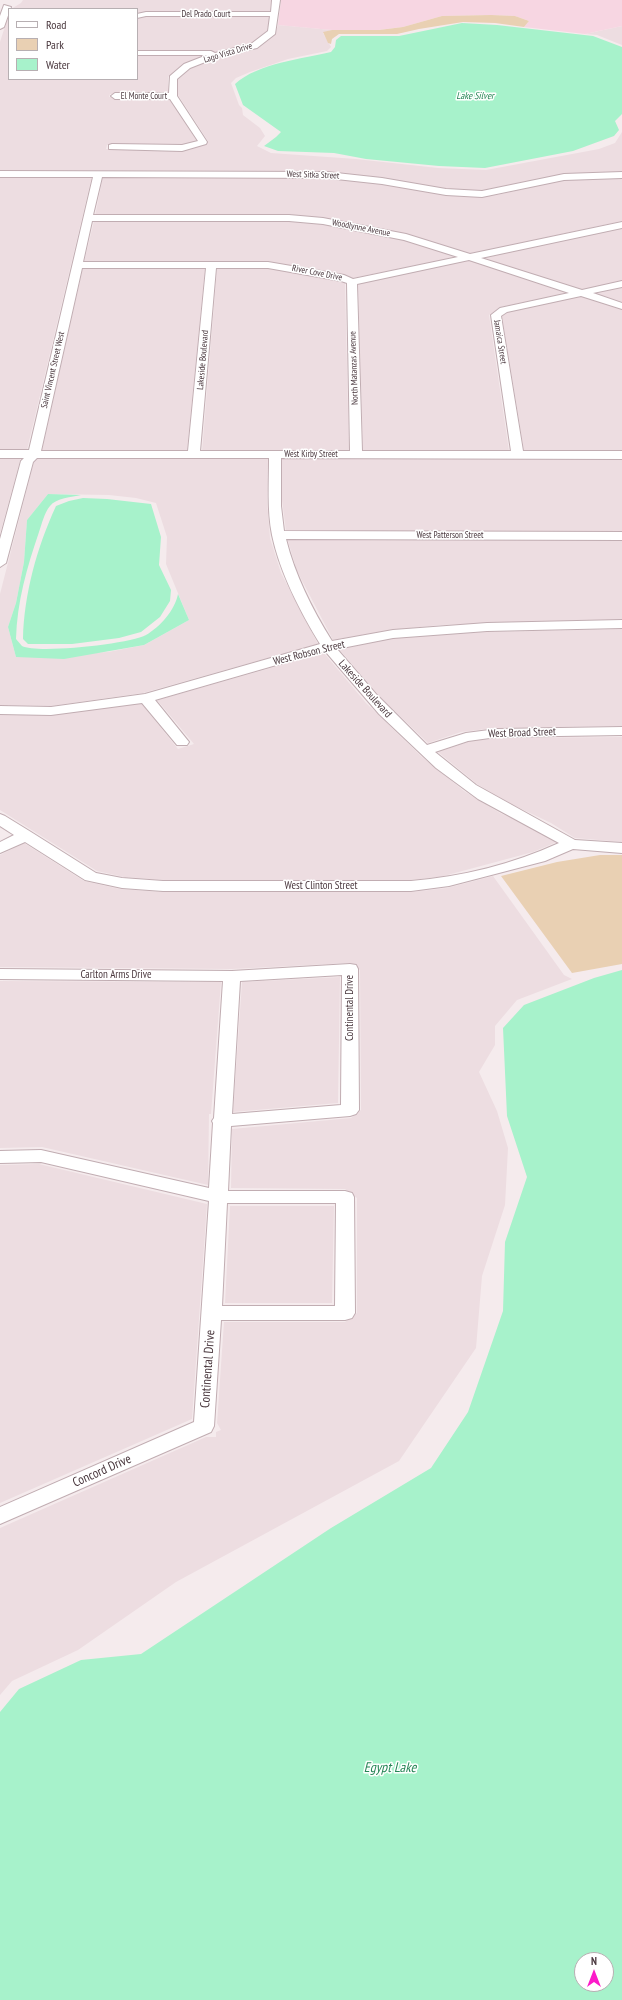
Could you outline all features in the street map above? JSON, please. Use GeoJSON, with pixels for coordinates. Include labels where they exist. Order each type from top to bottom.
{"type":"FeatureCollection","features":[{"type":"Feature","properties":{"kind":"street","name":"Lago Vista Drive"},"geometry":{"type":"LineString","coordinates":[[173,96],[173,78],[187,66],[221,53],[254,46],[272,32],[276,0]]}},
{"type":"Feature","properties":{"kind":"street"},"geometry":{"type":"LineString","coordinates":[[0,27],[6,3],[17,3]]}},
{"type":"Feature","properties":{"kind":"street","name":"Del Prado Court"},"geometry":{"type":"LineString","coordinates":[[138,16],[146,14],[275,14]]}},
{"type":"Feature","properties":{"kind":"street"},"geometry":{"type":"LineString","coordinates":[[138,53],[221,53]]}},
{"type":"Feature","properties":{"kind":"street","name":"El Monte Court"},"geometry":{"type":"LineString","coordinates":[[115,96],[173,96]]}},
{"type":"Feature","properties":{"kind":"street"},"geometry":{"type":"LineString","coordinates":[[112,148],[182,148],[203,142],[173,96]]}},
{"type":"Feature","properties":{"kind":"street","name":"West Sitka Street"},"geometry":{"type":"LineString","coordinates":[[0,174],[327,175],[369,179],[446,192],[482,194],[564,176],[622,175]]}},
{"type":"Feature","properties":{"kind":"street","name":"Saint Vincent Street West"},"geometry":{"type":"LineString","coordinates":[[0,563],[27,461],[34,454],[98,174]]}},
{"type":"Feature","properties":{"kind":"street","name":"Woodlynne Avenue"},"geometry":{"type":"LineString","coordinates":[[88,218],[306,219],[406,237],[622,306]]}},
{"type":"Feature","properties":{"kind":"street","name":"River Cove Drive"},"geometry":{"type":"LineString","coordinates":[[77,265],[280,266],[344,278],[352,282],[622,225]]}},
{"type":"Feature","properties":{"kind":"street","name":"Lakeside Boulevard"},"geometry":{"type":"LineString","coordinates":[[194,454],[211,265]]}},
{"type":"Feature","properties":{"kind":"street","name":"North Matanzas Avenue"},"geometry":{"type":"LineString","coordinates":[[352,282],[356,454]]}},
{"type":"Feature","properties":{"kind":"street"},"geometry":{"type":"LineString","coordinates":[[580,293],[622,284]]}},
{"type":"Feature","properties":{"kind":"street","name":"Jamaica Street"},"geometry":{"type":"LineString","coordinates":[[517,454],[496,315],[504,310],[580,293]]}},
{"type":"Feature","properties":{"kind":"street","name":"West Kirby Street"},"geometry":{"type":"LineString","coordinates":[[0,454],[622,455]]}},
{"type":"Feature","properties":{"kind":"street","name":"Lakeside Boulevard"},"geometry":{"type":"LineString","coordinates":[[275,454],[275,500],[278,534],[289,572],[328,646],[374,701],[425,750],[470,787],[507,810],[546,827],[572,844]]}},
{"type":"Feature","properties":{"kind":"street","name":"West Patterson Street"},"geometry":{"type":"LineString","coordinates":[[278,534],[622,536]]}},
{"type":"Feature","properties":{"kind":"street","name":"West Robson Street"},"geometry":{"type":"LineString","coordinates":[[0,710],[51,711],[146,698],[328,646],[393,634],[443,629],[622,624]]}},
{"type":"Feature","properties":{"kind":"street"},"geometry":{"type":"LineString","coordinates":[[146,698],[182,742]]}},
{"type":"Feature","properties":{"kind":"street","name":"West Broad Street"},"geometry":{"type":"LineString","coordinates":[[425,750],[466,736],[497,733],[622,732]]}},
{"type":"Feature","properties":{"kind":"street"},"geometry":{"type":"LineString","coordinates":[[0,819],[26,835]]}},
{"type":"Feature","properties":{"kind":"street"},"geometry":{"type":"LineString","coordinates":[[0,848],[26,835]]}},
{"type":"Feature","properties":{"kind":"street","name":"West Clinton Street"},"geometry":{"type":"LineString","coordinates":[[26,835],[91,876],[122,883],[162,886],[411,886],[443,882],[539,858],[572,844],[622,848]]}},
{"type":"Feature","properties":{"kind":"street","name":"Continental Drive"},"geometry":{"type":"LineString","coordinates":[[204,1426],[213,1313],[221,1121],[232,976],[350,969],[350,1110],[221,1121]]}},
{"type":"Feature","properties":{"kind":"street","name":"Carlton Arms Drive"},"geometry":{"type":"LineString","coordinates":[[0,974],[232,976]]}},
{"type":"Feature","properties":{"kind":"street"},"geometry":{"type":"LineString","coordinates":[[0,1157],[41,1156],[219,1197],[345,1197],[344,1313],[213,1313]]}},
{"type":"Feature","properties":{"kind":"street","name":"Concord Drive"},"geometry":{"type":"LineString","coordinates":[[0,1516],[204,1426]]}},
{"type":"Feature","properties":{"kind":"shaded area"},"geometry":{"type":"Polygon","coordinates":[[[23,0],[271,0],[270,13],[138,14],[138,8],[13,8],[23,0]]]}},
{"type":"Feature","properties":{"kind":"shaded area"},"geometry":{"type":"Polygon","coordinates":[[[281,0],[622,0],[622,26],[585,34],[524,27],[529,21],[515,16],[491,15],[442,16],[403,27],[379,30],[332,30],[278,25],[281,0]]]}},
{"type":"Feature","properties":{"kind":"shaded area"},"geometry":{"type":"Polygon","coordinates":[[[147,16],[270,16],[267,32],[250,45],[220,52],[138,51],[138,18],[147,16]]]}},
{"type":"Feature","properties":{"kind":"shaded area"},"geometry":{"type":"Polygon","coordinates":[[[8,17],[8,80],[138,80],[138,54],[210,55],[183,65],[168,77],[168,94],[110,94],[109,97],[169,97],[197,141],[181,146],[107,145],[106,149],[182,150],[206,144],[208,141],[178,95],[178,78],[191,67],[223,55],[259,46],[276,32],[278,25],[332,30],[323,33],[331,47],[327,51],[288,59],[250,72],[236,78],[231,83],[239,105],[242,108],[243,115],[260,128],[265,136],[257,146],[271,153],[356,159],[438,168],[486,170],[599,149],[615,143],[622,132],[622,173],[561,175],[481,192],[448,190],[385,179],[329,173],[0,172],[0,42],[8,17]]]}},
{"type":"Feature","properties":{"kind":"shaded area"},"geometry":{"type":"Polygon","coordinates":[[[622,26],[622,45],[597,35],[585,34],[622,26]]]}},
{"type":"Feature","properties":{"kind":"shaded area"},"geometry":{"type":"Polygon","coordinates":[[[0,176],[92,176],[27,450],[0,450],[0,176]]]}},
{"type":"Feature","properties":{"kind":"shaded area"},"geometry":{"type":"Polygon","coordinates":[[[103,176],[299,176],[354,179],[445,194],[482,197],[567,179],[622,178],[622,221],[470,254],[408,235],[307,216],[95,216],[103,176]]]}},
{"type":"Feature","properties":{"kind":"shaded area"},"geometry":{"type":"Polygon","coordinates":[[[288,220],[321,223],[402,239],[458,257],[353,278],[269,263],[84,262],[94,221],[288,220]]]}},
{"type":"Feature","properties":{"kind":"shaded area"},"geometry":{"type":"Polygon","coordinates":[[[622,227],[622,281],[580,290],[480,258],[622,227]]]}},
{"type":"Feature","properties":{"kind":"shaded area"},"geometry":{"type":"Polygon","coordinates":[[[469,260],[568,293],[501,307],[489,315],[509,451],[363,451],[358,283],[469,260]]]}},
{"type":"Feature","properties":{"kind":"shaded area"},"geometry":{"type":"Polygon","coordinates":[[[83,267],[205,268],[187,451],[42,450],[83,267]]]}},
{"type":"Feature","properties":{"kind":"shaded area"},"geometry":{"type":"Polygon","coordinates":[[[217,268],[278,269],[345,283],[349,451],[202,451],[217,268]]]}},
{"type":"Feature","properties":{"kind":"shaded area"},"geometry":{"type":"Polygon","coordinates":[[[622,287],[622,303],[592,294],[622,287]]]}},
{"type":"Feature","properties":{"kind":"shaded area"},"geometry":{"type":"Polygon","coordinates":[[[580,296],[622,309],[622,451],[524,451],[502,316],[509,312],[580,296]]]}},
{"type":"Feature","properties":{"kind":"shaded area"},"geometry":{"type":"Polygon","coordinates":[[[0,457],[21,457],[0,534],[0,457]]]}},
{"type":"Feature","properties":{"kind":"shaded area"},"geometry":{"type":"Polygon","coordinates":[[[35,457],[268,458],[267,500],[270,538],[281,573],[318,644],[143,693],[51,706],[0,705],[0,594],[35,457]],[[48,494],[27,520],[24,562],[16,603],[8,627],[16,657],[108,652],[144,645],[189,620],[166,564],[167,537],[156,503],[136,498],[109,495],[48,494]]]}},
{"type":"Feature","properties":{"kind":"shaded area"},"geometry":{"type":"Polygon","coordinates":[[[282,458],[622,458],[622,532],[286,531],[282,500],[282,458]]]}},
{"type":"Feature","properties":{"kind":"shaded area"},"geometry":{"type":"Polygon","coordinates":[[[287,538],[622,540],[622,620],[441,625],[390,630],[333,640],[297,571],[287,538]]]}},
{"type":"Feature","properties":{"kind":"shaded area"},"geometry":{"type":"Polygon","coordinates":[[[622,629],[622,726],[495,728],[461,732],[428,743],[382,699],[339,649],[395,638],[445,633],[622,629]]]}},
{"type":"Feature","properties":{"kind":"shaded area"},"geometry":{"type":"Polygon","coordinates":[[[324,653],[366,703],[422,757],[464,791],[500,813],[540,831],[557,842],[533,852],[440,877],[410,880],[164,880],[124,877],[97,871],[0,810],[0,715],[53,715],[141,703],[178,749],[194,744],[157,700],[324,653]]]}},
{"type":"Feature","properties":{"kind":"shaded area"},"geometry":{"type":"Polygon","coordinates":[[[622,737],[622,842],[575,838],[551,823],[513,805],[477,784],[438,752],[470,741],[499,738],[622,737]]]}},
{"type":"Feature","properties":{"kind":"shaded area"},"geometry":{"type":"Polygon","coordinates":[[[24,843],[84,881],[120,889],[162,892],[412,892],[447,888],[493,876],[564,975],[572,979],[517,1000],[495,1026],[495,1045],[479,1072],[497,1111],[508,1148],[505,1205],[482,1276],[476,1348],[399,1461],[176,1582],[78,1650],[12,1681],[0,1695],[0,1528],[206,1437],[216,1437],[216,1432],[221,1430],[217,1423],[224,1322],[345,1322],[357,1313],[357,1198],[345,1189],[231,1188],[232,1129],[351,1118],[361,1110],[360,970],[349,963],[232,969],[0,967],[0,855],[24,843]]]}},
{"type":"Feature","properties":{"kind":"shaded area"},"geometry":{"type":"Polygon","coordinates":[[[340,977],[338,1103],[233,1112],[242,982],[340,977]]]}},
{"type":"Feature","properties":{"kind":"shaded area"},"geometry":{"type":"Polygon","coordinates":[[[0,981],[221,982],[211,1114],[209,1114],[208,1185],[42,1147],[0,1148],[0,981]]]}},
{"type":"Feature","properties":{"kind":"shaded area"},"geometry":{"type":"Polygon","coordinates":[[[39,1164],[207,1204],[192,1419],[0,1503],[0,1165],[39,1164]]]}},
{"type":"Feature","properties":{"kind":"shaded area"},"geometry":{"type":"Polygon","coordinates":[[[230,1206],[334,1206],[332,1303],[225,1303],[230,1206]]]}},
{"type":"Feature","properties":{"kind":"green space"},"geometry":{"type":"Polygon","coordinates":[[[442,16],[515,16],[529,21],[524,27],[495,23],[463,22],[397,34],[339,34],[332,39],[331,44],[328,43],[323,32],[332,30],[379,30],[403,27],[442,16]]]}},
{"type":"Feature","properties":{"kind":"green space"},"geometry":{"type":"Polygon","coordinates":[[[600,855],[622,855],[622,964],[572,973],[501,876],[557,862],[600,855]]]}},
{"type":"Feature","properties":{"kind":"water","name":"Lake Silver"},"geometry":{"type":"Polygon","coordinates":[[[462,23],[497,25],[593,36],[622,47],[622,114],[615,121],[619,130],[614,136],[573,151],[485,168],[439,166],[366,159],[334,153],[278,151],[264,146],[281,132],[243,105],[235,84],[256,71],[268,66],[331,52],[335,47],[336,40],[341,36],[399,36],[462,23]]]}},
{"type":"Feature","properties":{"kind":"water"},"geometry":{"type":"Polygon","coordinates":[[[48,494],[81,495],[56,501],[50,506],[45,515],[30,558],[18,612],[16,639],[22,646],[45,649],[84,647],[122,642],[146,635],[166,618],[174,606],[178,594],[189,620],[144,645],[64,659],[16,657],[8,627],[16,603],[24,562],[27,520],[48,494]]]}},
{"type":"Feature","properties":{"kind":"water"},"geometry":{"type":"Polygon","coordinates":[[[83,498],[151,504],[161,537],[159,565],[171,590],[170,601],[160,617],[141,632],[119,638],[72,644],[28,644],[23,639],[26,605],[37,554],[49,522],[56,506],[83,498]]]}},
{"type":"Feature","properties":{"kind":"water","name":"Egypt Lake"},"geometry":{"type":"Polygon","coordinates":[[[622,970],[622,2000],[0,2000],[0,1712],[19,1689],[81,1660],[141,1654],[331,1528],[431,1468],[468,1412],[503,1311],[505,1242],[527,1177],[507,1116],[503,1028],[524,1005],[594,978],[622,970]]]}}]}
